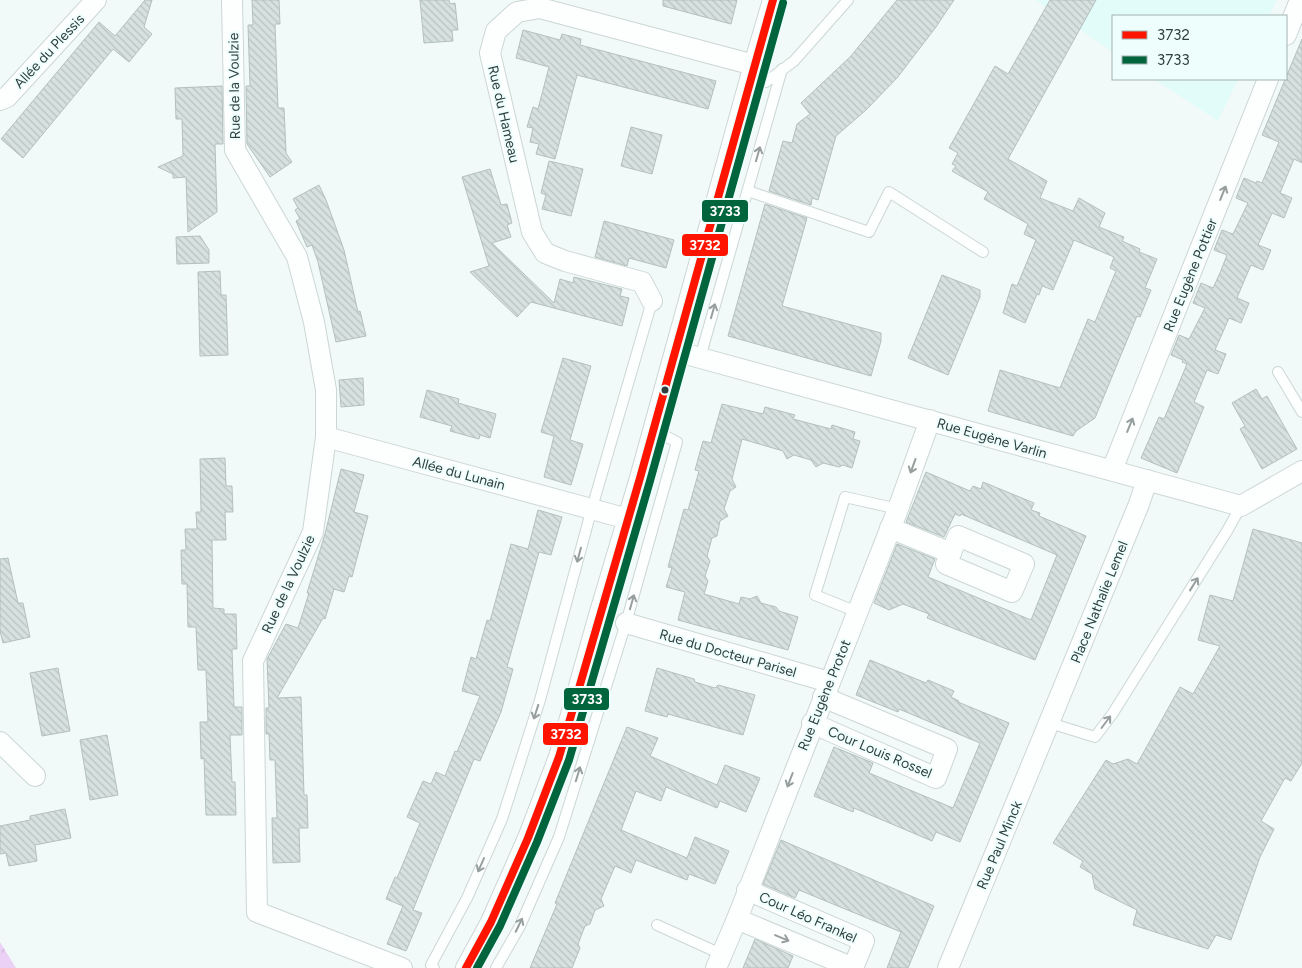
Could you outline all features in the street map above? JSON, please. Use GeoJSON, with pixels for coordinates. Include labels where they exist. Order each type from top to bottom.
{"type":"FeatureCollection","features":[{"type":"Feature","properties":{"kind":"street","name":"Allée du Plessis"},"geometry":{"type":"LineString","coordinates":[[0,100],[7,97],[96,0]]}},
{"type":"Feature","properties":{"kind":"street","name":"Rue de la Voulzie"},"geometry":{"type":"LineString","coordinates":[[232,0],[235,150],[297,257],[314,322],[326,390],[326,437],[313,532],[253,661],[257,912],[402,968]]}},
{"type":"Feature","properties":{"kind":"street"},"geometry":{"type":"LineString","coordinates":[[466,968],[492,922],[528,838],[559,757],[628,519],[751,73],[773,0]]}},
{"type":"Feature","properties":{"kind":"street"},"geometry":{"type":"LineString","coordinates":[[1287,32],[1300,0]]}},
{"type":"Feature","properties":{"kind":"street","name":"Rue du Hameau"},"geometry":{"type":"LineString","coordinates":[[652,301],[642,282],[564,261],[545,253],[532,232],[490,53],[496,31],[517,12],[540,8],[751,73]]}},
{"type":"Feature","properties":{"kind":"street","name":"Rue Eugène Pottier"},"geometry":{"type":"LineString","coordinates":[[1112,470],[1268,80]]}},
{"type":"Feature","properties":{"kind":"street","name":"Rue Eugène Varlin"},"geometry":{"type":"LineString","coordinates":[[675,351],[1240,506]]}},
{"type":"Feature","properties":{"kind":"street","name":"Rue Eugène Protot"},"geometry":{"type":"LineString","coordinates":[[718,961],[737,919],[812,723],[898,509],[930,420]]}},
{"type":"Feature","properties":{"kind":"street","name":"Allée du Lunain"},"geometry":{"type":"LineString","coordinates":[[326,437],[628,519]]}},
{"type":"Feature","properties":{"kind":"street"},"geometry":{"type":"LineString","coordinates":[[1240,506],[1302,471]]}},
{"type":"Feature","properties":{"kind":"street","name":"Place Nathalie Lemel"},"geometry":{"type":"LineString","coordinates":[[1050,722],[1139,504],[1147,480]]}},
{"type":"Feature","properties":{"kind":"street"},"geometry":{"type":"LineString","coordinates":[[890,528],[951,553]]}},
{"type":"Feature","properties":{"kind":"street","name":"Rue du Docteur Parisel"},"geometry":{"type":"LineString","coordinates":[[626,623],[826,690]]}},
{"type":"Feature","properties":{"kind":"street","name":"Cour Louis Rossel"},"geometry":{"type":"LineString","coordinates":[[812,723],[936,778],[947,750],[826,690]]}},
{"type":"Feature","properties":{"kind":"street","name":"Rue Paul Minck"},"geometry":{"type":"LineString","coordinates":[[948,968],[1050,722]]}},
{"type":"Feature","properties":{"kind":"street"},"geometry":{"type":"LineString","coordinates":[[0,742],[35,776]]}},
{"type":"Feature","properties":{"kind":"street","name":"Cour Léo Frankel"},"geometry":{"type":"LineString","coordinates":[[737,919],[853,968],[864,941],[747,890]]}},
{"type":"Feature","properties":{"kind":"lane"},"geometry":{"type":"LineString","coordinates":[[751,73],[766,82],[794,60],[848,0]]}},
{"type":"Feature","properties":{"kind":"lane"},"geometry":{"type":"LineString","coordinates":[[700,358],[782,69]]}},
{"type":"Feature","properties":{"kind":"lane"},"geometry":{"type":"LineString","coordinates":[[748,191],[869,232],[889,192],[983,252]]}},
{"type":"Feature","properties":{"kind":"lane"},"geometry":{"type":"LineString","coordinates":[[434,968],[431,965],[467,898],[502,818],[540,700],[592,508],[652,301]]}},
{"type":"Feature","properties":{"kind":"lane"},"geometry":{"type":"LineString","coordinates":[[1278,372],[1302,412]]}},
{"type":"Feature","properties":{"kind":"lane"},"geometry":{"type":"LineString","coordinates":[[496,968],[520,926],[559,836],[626,623],[677,442],[652,429]]}},
{"type":"Feature","properties":{"kind":"lane"},"geometry":{"type":"LineString","coordinates":[[857,612],[815,595],[845,498],[898,509]]}},
{"type":"Feature","properties":{"kind":"lane"},"geometry":{"type":"LineString","coordinates":[[1050,722],[1095,737],[1113,713],[1227,531],[1240,506]]}},
{"type":"Feature","properties":{"kind":"lane"},"geometry":{"type":"LineString","coordinates":[[658,925],[718,961]]}},
{"type":"Feature","properties":{"kind":"shaded area"},"geometry":{"type":"Polygon","coordinates":[[[1035,0],[1277,0],[1270,15],[1112,15],[1112,51],[1035,0]]]}},
{"type":"Feature","properties":{"kind":"shaded area"},"geometry":{"type":"Polygon","coordinates":[[[1156,80],[1238,80],[1218,121],[1156,80]]]}},
{"type":"Feature","properties":{"kind":"green space"},"geometry":{"type":"Polygon","coordinates":[[[0,942],[16,968],[0,968],[0,942]]]}},
{"type":"Feature","properties":{"kind":"building"},"geometry":{"type":"Polygon","coordinates":[[[145,0],[152,0],[144,27],[152,34],[129,62],[113,49],[23,158],[1,139],[99,22],[115,36],[145,0]]]}},
{"type":"Feature","properties":{"kind":"building"},"geometry":{"type":"Polygon","coordinates":[[[252,0],[279,0],[280,24],[275,24],[278,108],[284,108],[286,153],[292,162],[270,177],[247,144],[246,86],[250,86],[248,25],[253,25],[252,0]]]}},
{"type":"Feature","properties":{"kind":"building"},"geometry":{"type":"Polygon","coordinates":[[[420,0],[449,0],[450,4],[455,3],[458,30],[452,30],[453,41],[424,43],[420,0]]]}},
{"type":"Feature","properties":{"kind":"building"},"geometry":{"type":"Polygon","coordinates":[[[663,0],[737,0],[731,24],[663,6],[663,0]]]}},
{"type":"Feature","properties":{"kind":"building"},"geometry":{"type":"Polygon","coordinates":[[[897,0],[954,0],[897,78],[866,110],[836,136],[818,200],[812,198],[811,205],[769,191],[783,141],[792,143],[797,124],[810,114],[801,103],[850,57],[897,0]]]}},
{"type":"Feature","properties":{"kind":"building"},"geometry":{"type":"Polygon","coordinates":[[[1050,0],[1096,0],[1008,159],[1047,181],[1040,198],[1073,211],[1079,198],[1105,213],[1099,227],[1124,237],[1122,241],[1140,249],[1139,252],[1157,259],[1145,288],[1151,290],[1140,317],[1137,316],[1095,418],[1076,431],[1073,436],[988,411],[1000,370],[1060,388],[1088,319],[1095,322],[1116,271],[1110,268],[1114,257],[1074,240],[1053,290],[1042,286],[1025,323],[1003,313],[1012,284],[1017,286],[1036,240],[1024,234],[1028,224],[984,199],[988,192],[952,171],[956,166],[952,164],[958,153],[949,148],[995,66],[1008,74],[1050,0]]]}},
{"type":"Feature","properties":{"kind":"building"},"geometry":{"type":"Polygon","coordinates":[[[523,30],[560,40],[562,34],[581,39],[580,45],[716,81],[708,109],[577,75],[555,159],[536,154],[539,144],[530,142],[533,128],[527,127],[533,107],[538,109],[549,67],[516,58],[523,30]]]}},
{"type":"Feature","properties":{"kind":"building"},"geometry":{"type":"Polygon","coordinates":[[[1302,39],[1302,163],[1294,159],[1280,193],[1292,198],[1284,218],[1272,213],[1258,245],[1271,250],[1263,270],[1251,265],[1244,281],[1237,298],[1249,303],[1241,323],[1229,318],[1215,350],[1226,354],[1218,374],[1207,370],[1194,402],[1204,407],[1177,473],[1141,458],[1159,417],[1164,419],[1187,364],[1182,362],[1183,360],[1171,355],[1179,335],[1189,339],[1205,308],[1193,303],[1201,283],[1213,288],[1227,255],[1214,250],[1222,230],[1233,234],[1248,203],[1236,198],[1244,178],[1256,183],[1257,181],[1262,183],[1279,142],[1262,135],[1285,80],[1287,80],[1287,75],[1302,39]]]}},
{"type":"Feature","properties":{"kind":"building"},"geometry":{"type":"Polygon","coordinates":[[[222,86],[223,144],[215,144],[217,212],[188,232],[186,177],[173,178],[173,174],[158,167],[183,156],[182,119],[176,119],[175,88],[222,86]]]}},
{"type":"Feature","properties":{"kind":"building"},"geometry":{"type":"Polygon","coordinates":[[[631,127],[662,135],[652,174],[621,166],[631,127]]]}},
{"type":"Feature","properties":{"kind":"building"},"geometry":{"type":"Polygon","coordinates":[[[549,161],[583,169],[571,216],[542,209],[546,195],[541,193],[549,161]]]}},
{"type":"Feature","properties":{"kind":"building"},"geometry":{"type":"Polygon","coordinates":[[[490,169],[501,205],[507,204],[512,223],[507,225],[511,237],[492,243],[554,303],[560,279],[573,283],[574,277],[622,289],[620,296],[629,298],[622,326],[531,302],[517,317],[470,272],[489,266],[462,177],[490,169]]]}},
{"type":"Feature","properties":{"kind":"building"},"geometry":{"type":"Polygon","coordinates":[[[319,185],[344,250],[358,312],[360,311],[366,336],[336,342],[318,262],[312,245],[307,247],[296,221],[300,219],[295,210],[298,208],[293,199],[319,185]]]}},
{"type":"Feature","properties":{"kind":"building"},"geometry":{"type":"Polygon","coordinates":[[[765,204],[807,218],[782,306],[881,333],[881,341],[871,376],[728,336],[765,204]]]}},
{"type":"Feature","properties":{"kind":"building"},"geometry":{"type":"Polygon","coordinates":[[[604,221],[674,240],[666,268],[629,258],[627,266],[595,257],[604,221]]]}},
{"type":"Feature","properties":{"kind":"building"},"geometry":{"type":"Polygon","coordinates":[[[200,236],[209,250],[209,263],[177,264],[176,237],[200,236]]]}},
{"type":"Feature","properties":{"kind":"building"},"geometry":{"type":"Polygon","coordinates":[[[220,271],[221,295],[226,295],[228,355],[200,356],[198,272],[220,271]]]}},
{"type":"Feature","properties":{"kind":"building"},"geometry":{"type":"Polygon","coordinates":[[[942,275],[980,290],[980,297],[948,375],[908,358],[942,275]]]}},
{"type":"Feature","properties":{"kind":"building"},"geometry":{"type":"Polygon","coordinates":[[[563,358],[591,366],[570,440],[583,444],[571,485],[544,477],[554,436],[541,432],[563,358]]]}},
{"type":"Feature","properties":{"kind":"building"},"geometry":{"type":"Polygon","coordinates":[[[363,378],[364,405],[341,407],[339,380],[363,378]]]}},
{"type":"Feature","properties":{"kind":"building"},"geometry":{"type":"Polygon","coordinates":[[[1256,389],[1262,399],[1267,396],[1297,449],[1262,469],[1240,429],[1245,426],[1232,403],[1256,389]]]}},
{"type":"Feature","properties":{"kind":"building"},"geometry":{"type":"Polygon","coordinates":[[[427,390],[459,399],[458,403],[496,414],[490,438],[480,435],[479,439],[450,431],[452,426],[420,417],[427,390]]]}},
{"type":"Feature","properties":{"kind":"building"},"geometry":{"type":"Polygon","coordinates":[[[722,404],[763,414],[765,407],[795,415],[793,419],[831,429],[832,425],[855,432],[853,439],[860,441],[852,468],[823,463],[816,467],[811,460],[794,455],[787,459],[783,451],[742,439],[732,479],[736,487],[730,491],[724,509],[728,516],[720,521],[717,536],[712,538],[707,556],[710,561],[705,576],[708,581],[704,594],[739,604],[741,597],[750,599],[757,596],[761,603],[776,607],[779,611],[798,617],[788,650],[678,620],[685,592],[666,587],[672,568],[668,567],[684,509],[688,510],[699,471],[695,470],[703,441],[711,443],[722,404]]]}},
{"type":"Feature","properties":{"kind":"building"},"geometry":{"type":"Polygon","coordinates":[[[225,458],[226,486],[232,486],[233,512],[225,512],[226,540],[212,540],[213,608],[224,609],[224,614],[236,614],[237,649],[232,649],[234,707],[242,707],[242,735],[230,735],[232,782],[235,782],[236,815],[206,815],[204,758],[201,759],[200,722],[208,722],[206,670],[198,670],[196,627],[188,627],[187,584],[182,584],[181,550],[186,550],[185,529],[197,529],[196,512],[201,512],[200,459],[225,458]]]}},
{"type":"Feature","properties":{"kind":"building"},"geometry":{"type":"Polygon","coordinates":[[[341,469],[364,475],[354,512],[368,516],[352,577],[349,576],[344,592],[334,589],[325,619],[323,618],[277,698],[301,697],[304,795],[307,795],[308,828],[299,828],[300,862],[273,863],[272,818],[277,818],[275,760],[270,760],[269,734],[266,734],[266,708],[269,708],[267,659],[286,624],[298,628],[325,534],[341,469]]]}},
{"type":"Feature","properties":{"kind":"building"},"geometry":{"type":"Polygon","coordinates":[[[926,472],[970,491],[973,486],[981,489],[983,482],[1034,503],[1031,510],[1040,513],[1039,516],[1086,536],[1035,660],[927,618],[929,614],[903,604],[889,610],[874,603],[897,544],[935,559],[928,577],[1031,620],[1057,555],[961,514],[960,516],[955,514],[944,537],[906,522],[926,472]]]}},
{"type":"Feature","properties":{"kind":"building"},"geometry":{"type":"Polygon","coordinates":[[[538,510],[562,517],[551,555],[539,552],[507,667],[513,669],[501,712],[480,761],[474,759],[413,910],[422,913],[406,951],[387,944],[403,906],[386,899],[420,823],[407,817],[423,781],[431,784],[436,772],[445,776],[455,751],[457,752],[480,696],[462,691],[471,657],[476,659],[487,620],[490,621],[511,544],[528,549],[538,510]]]}},
{"type":"Feature","properties":{"kind":"building"},"geometry":{"type":"Polygon","coordinates":[[[1253,529],[1302,543],[1302,763],[1291,781],[1285,778],[1261,821],[1274,829],[1260,857],[1231,940],[1216,935],[1208,949],[1133,925],[1137,910],[1095,889],[1092,874],[1080,867],[1083,861],[1053,843],[1106,760],[1113,764],[1128,759],[1137,764],[1180,687],[1193,694],[1220,646],[1198,640],[1210,595],[1233,601],[1253,529]]]}},
{"type":"Feature","properties":{"kind":"building"},"geometry":{"type":"Polygon","coordinates":[[[8,558],[18,603],[23,603],[30,637],[3,643],[0,631],[0,559],[8,558]]]}},
{"type":"Feature","properties":{"kind":"building"},"geometry":{"type":"Polygon","coordinates":[[[870,660],[926,683],[928,680],[954,691],[951,697],[958,702],[1009,723],[960,842],[936,832],[932,841],[854,808],[853,812],[814,796],[834,747],[873,763],[869,773],[953,808],[980,743],[899,709],[898,712],[856,695],[870,660]]]}},
{"type":"Feature","properties":{"kind":"building"},"geometry":{"type":"Polygon","coordinates":[[[58,668],[70,731],[42,736],[30,673],[58,668]]]}},
{"type":"Feature","properties":{"kind":"building"},"geometry":{"type":"Polygon","coordinates":[[[657,668],[694,679],[695,682],[715,688],[718,685],[755,695],[743,735],[668,714],[667,717],[645,711],[657,668]]]}},
{"type":"Feature","properties":{"kind":"building"},"geometry":{"type":"Polygon","coordinates":[[[627,727],[658,738],[650,756],[717,785],[725,765],[760,778],[746,812],[720,801],[717,808],[666,787],[661,801],[636,791],[621,830],[687,858],[695,837],[729,851],[715,884],[689,874],[687,880],[636,860],[631,873],[615,866],[601,899],[604,906],[595,910],[590,924],[585,926],[578,944],[580,948],[572,968],[530,968],[557,904],[555,903],[627,727]]]}},
{"type":"Feature","properties":{"kind":"building"},"geometry":{"type":"Polygon","coordinates":[[[107,735],[118,795],[90,800],[80,740],[107,735]]]}},
{"type":"Feature","properties":{"kind":"building"},"geometry":{"type":"Polygon","coordinates":[[[65,809],[71,838],[35,845],[37,861],[9,866],[6,853],[0,854],[0,826],[30,820],[30,816],[65,809]]]}},
{"type":"Feature","properties":{"kind":"building"},"geometry":{"type":"Polygon","coordinates":[[[781,840],[934,906],[908,968],[887,968],[901,932],[799,890],[795,898],[763,884],[781,840]]]}},
{"type":"Feature","properties":{"kind":"building"},"geometry":{"type":"Polygon","coordinates":[[[755,939],[793,956],[788,968],[743,968],[755,939]]]}},
{"type":"Feature","properties":{"kind":"transit line","name":"3732"},"geometry":{"type":"LineString","coordinates":[[466,968],[491,922],[528,838],[559,757],[640,478],[773,0]]}},
{"type":"Feature","properties":{"kind":"transit line","name":"3733"},"geometry":{"type":"LineString","coordinates":[[477,968],[500,926],[537,842],[569,760],[650,481],[783,3]]}}]}
